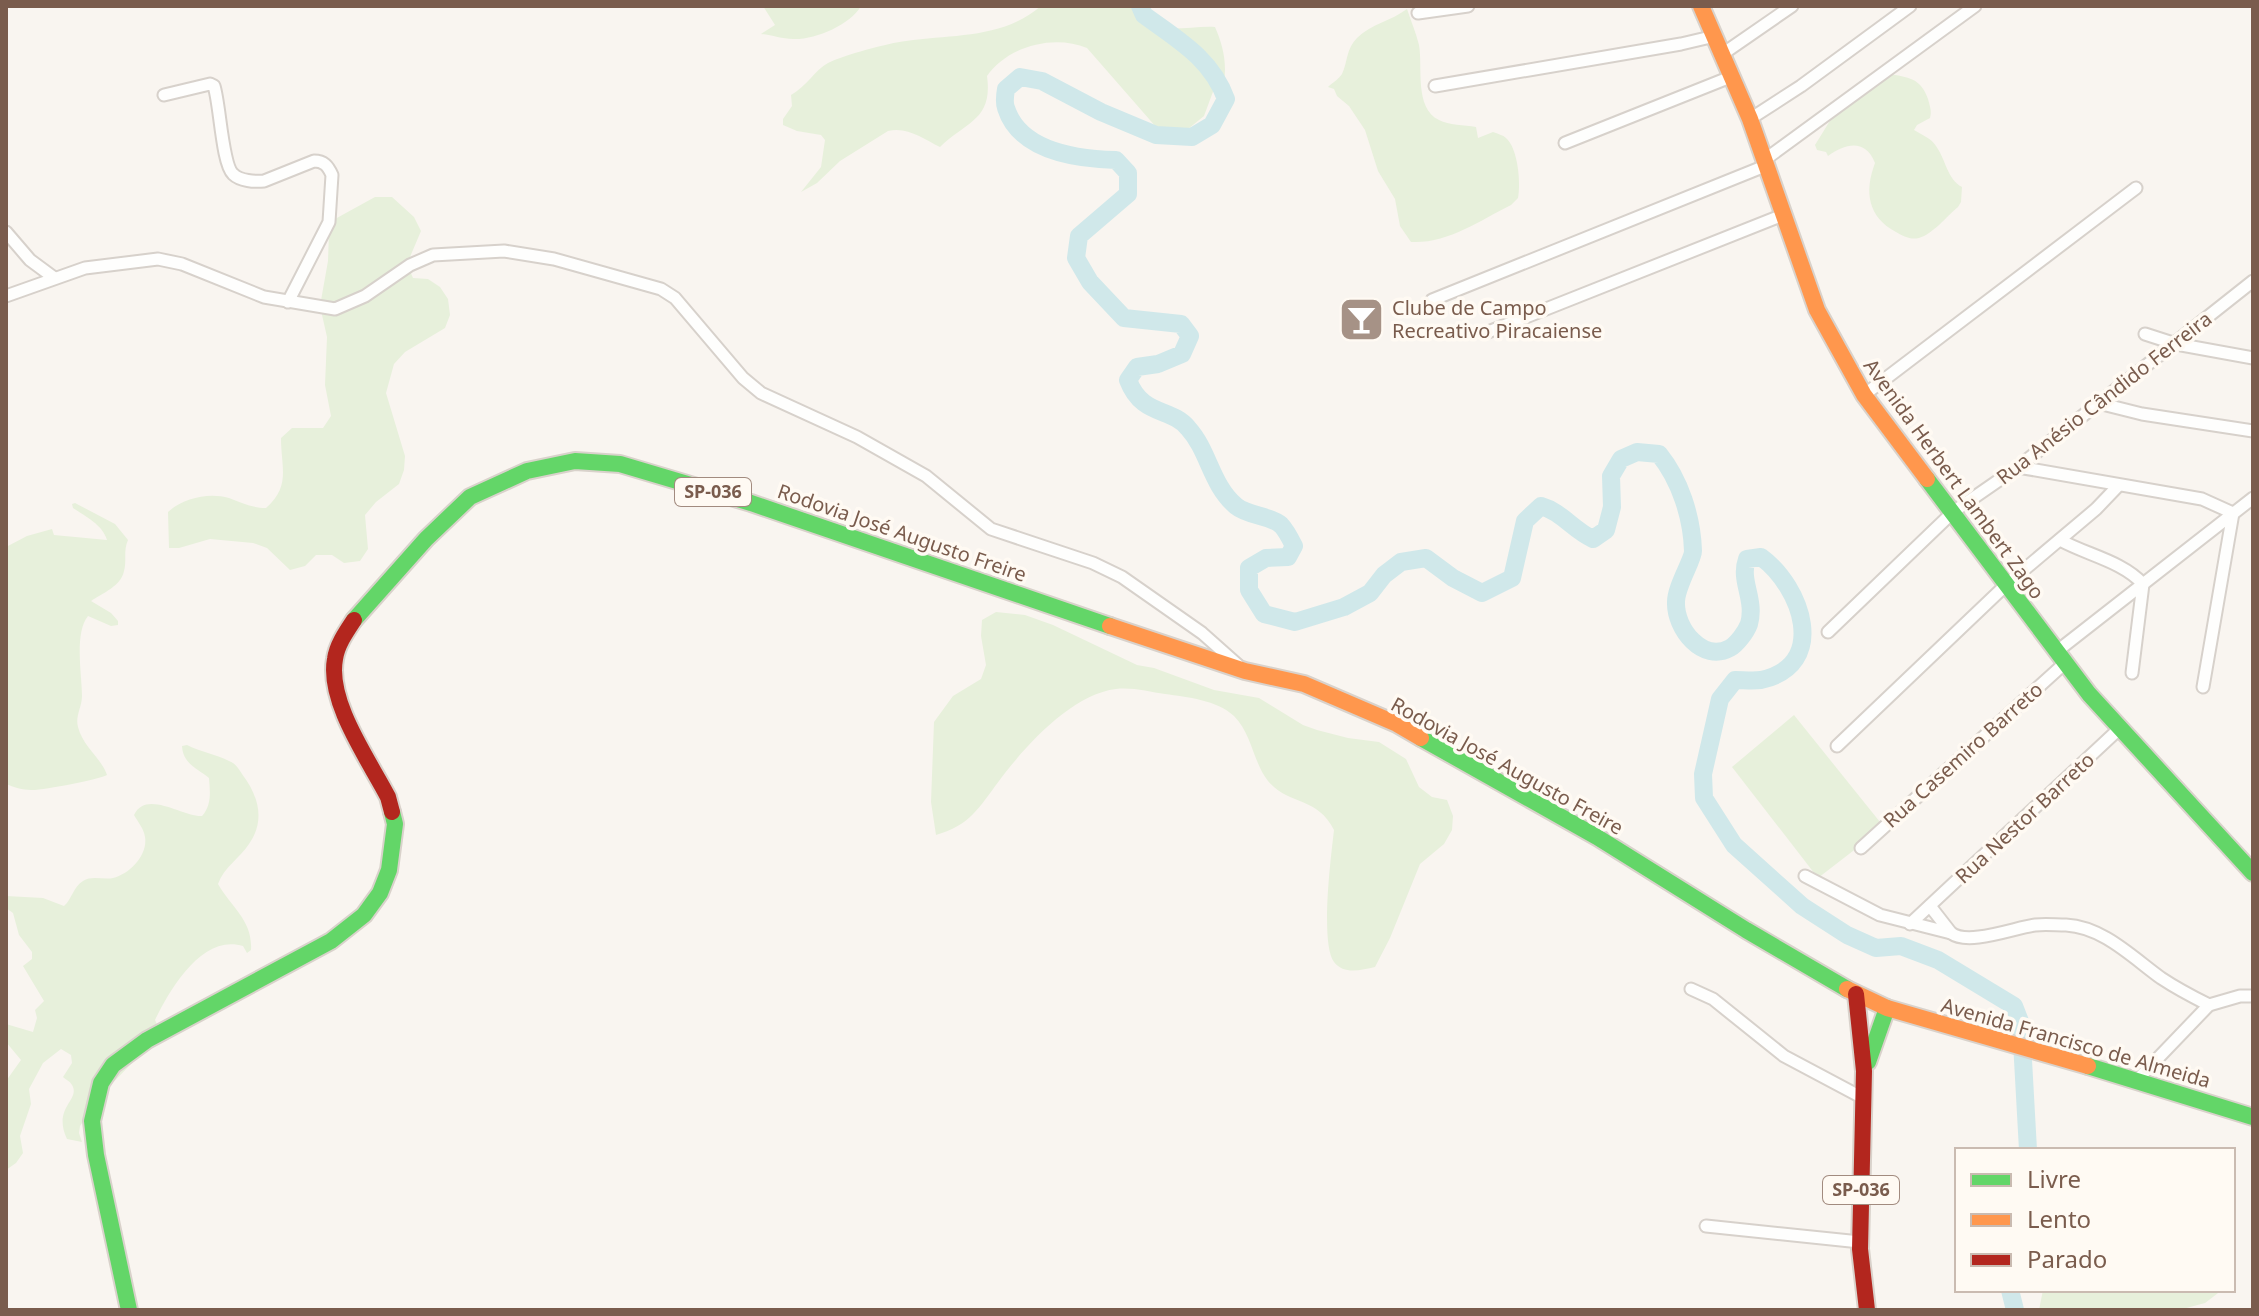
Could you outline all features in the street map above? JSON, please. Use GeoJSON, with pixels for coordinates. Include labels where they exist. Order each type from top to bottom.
{"type":"FeatureCollection","features":[{"type":"Feature","properties":{"kind":"main road","name":"Avenida Herbert Lambert Zago"},"geometry":{"type":"LineString","coordinates":[[1701,6],[1724,53],[1750,119],[1817,310],[1864,395],[2060,657],[2119,729],[2253,873]]}},
{"type":"Feature","properties":{"kind":"main road","name":"Rodovia José Augusto Freire"},"geometry":{"type":"LineString","coordinates":[[129,1310],[96,1155],[92,1121],[101,1083],[113,1065],[147,1040],[331,941],[364,915],[380,893],[389,870],[395,824],[388,797],[338,700],[335,658],[343,637],[357,615],[426,539],[470,497],[514,476],[550,465],[575,461],[620,464],[890,548],[1245,671],[1304,684],[1397,724],[1597,837],[1856,994],[1887,1008]]}},
{"type":"Feature","properties":{"kind":"main road","name":"SP-036"},"geometry":{"type":"LineString","coordinates":[[1856,994],[1864,1071],[1860,1242],[1867,1310]]}},
{"type":"Feature","properties":{"kind":"main road","name":"SP-036"},"geometry":{"type":"LineString","coordinates":[[1864,1071],[1887,1008]]}},
{"type":"Feature","properties":{"kind":"main road","name":"Avenida Francisco de Almeida"},"geometry":{"type":"LineString","coordinates":[[1887,1008],[2253,1117]]}},
{"type":"Feature","properties":{"kind":"street"},"geometry":{"type":"LineString","coordinates":[[1418,13],[1468,6]]}},
{"type":"Feature","properties":{"kind":"street"},"geometry":{"type":"LineString","coordinates":[[1724,53],[1792,6]]}},
{"type":"Feature","properties":{"kind":"street"},"geometry":{"type":"LineString","coordinates":[[1750,119],[1801,86],[1910,6]]}},
{"type":"Feature","properties":{"kind":"street"},"geometry":{"type":"LineString","coordinates":[[1432,300],[1764,163],[1975,6]]}},
{"type":"Feature","properties":{"kind":"street"},"geometry":{"type":"LineString","coordinates":[[1435,86],[1715,36]]}},
{"type":"Feature","properties":{"kind":"street"},"geometry":{"type":"LineString","coordinates":[[1565,143],[1733,76]]}},
{"type":"Feature","properties":{"kind":"street"},"geometry":{"type":"LineString","coordinates":[[164,95],[210,84],[214,86],[227,164],[237,177],[264,181],[314,161],[320,161],[330,168],[329,222],[288,302]]}},
{"type":"Feature","properties":{"kind":"street"},"geometry":{"type":"LineString","coordinates":[[1864,395],[2136,188]]}},
{"type":"Feature","properties":{"kind":"street"},"geometry":{"type":"LineString","coordinates":[[1488,332],[1783,215]]}},
{"type":"Feature","properties":{"kind":"street"},"geometry":{"type":"LineString","coordinates":[[6,232],[30,260],[53,277]]}},
{"type":"Feature","properties":{"kind":"street"},"geometry":{"type":"LineString","coordinates":[[6,296],[85,268],[158,259],[182,264],[248,292],[335,309],[365,296],[410,265],[433,255],[504,251],[554,259],[661,289],[675,298],[743,378],[761,393],[857,437],[926,476],[991,529],[1093,563],[1122,577],[1202,633],[1245,671]]}},
{"type":"Feature","properties":{"kind":"street","name":"Rua Anésio Cândido Ferreira"},"geometry":{"type":"LineString","coordinates":[[1828,632],[1953,512],[2018,467],[2253,281]]}},
{"type":"Feature","properties":{"kind":"street"},"geometry":{"type":"LineString","coordinates":[[2145,334],[2176,344],[2253,358]]}},
{"type":"Feature","properties":{"kind":"street"},"geometry":{"type":"LineString","coordinates":[[2098,403],[2142,414],[2253,431]]}},
{"type":"Feature","properties":{"kind":"street"},"geometry":{"type":"LineString","coordinates":[[2018,467],[2202,499],[2233,513],[2203,687]]}},
{"type":"Feature","properties":{"kind":"street"},"geometry":{"type":"LineString","coordinates":[[1837,746],[2007,584],[2096,509],[2118,486]]}},
{"type":"Feature","properties":{"kind":"street","name":"Rua Casemiro Barreto"},"geometry":{"type":"LineString","coordinates":[[1861,848],[2060,657],[2143,584],[2253,498]]}},
{"type":"Feature","properties":{"kind":"street"},"geometry":{"type":"LineString","coordinates":[[2060,540],[2080,552],[2132,573],[2143,584],[2132,673]]}},
{"type":"Feature","properties":{"kind":"street","name":"Rua Nestor Barreto"},"geometry":{"type":"LineString","coordinates":[[1910,924],[2119,729]]}},
{"type":"Feature","properties":{"kind":"street"},"geometry":{"type":"LineString","coordinates":[[1805,876],[1880,915],[1958,937],[1976,937],[2037,925],[2070,925],[2093,931],[2165,981],[2209,1005]]}},
{"type":"Feature","properties":{"kind":"street"},"geometry":{"type":"LineString","coordinates":[[1930,906],[1951,933]]}},
{"type":"Feature","properties":{"kind":"street"},"geometry":{"type":"LineString","coordinates":[[1691,989],[1713,999],[1784,1056],[1863,1098]]}},
{"type":"Feature","properties":{"kind":"street"},"geometry":{"type":"LineString","coordinates":[[2137,1080],[2209,1005],[2240,996],[2253,996]]}},
{"type":"Feature","properties":{"kind":"street"},"geometry":{"type":"LineString","coordinates":[[1706,1226],[1860,1242]]}},
{"type":"Feature","properties":{"kind":"green space"},"geometry":{"type":"Polygon","coordinates":[[[763,6],[861,6],[849,19],[831,30],[793,39],[761,34],[775,25],[763,6]]]}},
{"type":"Feature","properties":{"kind":"green space"},"geometry":{"type":"Polygon","coordinates":[[[1041,6],[1131,6],[1137,17],[1156,27],[1215,27],[1224,54],[1224,82],[1214,89],[1204,116],[1177,138],[1156,127],[1087,48],[1060,42],[1032,46],[1019,50],[996,66],[987,76],[988,91],[982,111],[940,147],[909,132],[888,131],[840,161],[817,183],[801,192],[821,167],[825,140],[821,135],[783,125],[783,119],[792,106],[791,95],[823,66],[844,56],[888,44],[994,30],[1026,17],[1041,6]]]}},
{"type":"Feature","properties":{"kind":"green space"},"geometry":{"type":"Polygon","coordinates":[[[1407,9],[1419,45],[1423,97],[1431,114],[1447,123],[1476,127],[1478,138],[1493,132],[1505,137],[1516,158],[1519,176],[1518,198],[1511,205],[1462,230],[1424,242],[1411,242],[1400,226],[1395,199],[1378,171],[1365,130],[1349,106],[1334,89],[1328,87],[1342,74],[1357,38],[1407,9]]]}},
{"type":"Feature","properties":{"kind":"green space"},"geometry":{"type":"Polygon","coordinates":[[[1888,74],[1908,78],[1922,87],[1931,116],[1914,130],[1934,143],[1950,174],[1962,187],[1958,207],[1935,229],[1919,238],[1896,232],[1874,211],[1869,194],[1875,163],[1866,150],[1848,146],[1828,156],[1826,152],[1817,150],[1815,145],[1836,111],[1854,102],[1860,91],[1888,74]]]}},
{"type":"Feature","properties":{"kind":"green space"},"geometry":{"type":"Polygon","coordinates":[[[375,197],[392,197],[414,217],[421,231],[407,264],[413,278],[428,279],[440,287],[448,299],[450,315],[445,328],[405,352],[394,364],[386,393],[405,456],[404,470],[399,484],[365,515],[368,549],[360,561],[344,563],[332,555],[316,555],[305,566],[290,570],[267,548],[253,543],[210,539],[169,548],[168,512],[189,500],[221,496],[266,508],[282,484],[281,438],[292,428],[323,428],[331,416],[325,385],[327,337],[320,306],[328,261],[329,232],[335,219],[375,197]]]}},
{"type":"Feature","properties":{"kind":"green space"},"geometry":{"type":"Polygon","coordinates":[[[72,504],[115,524],[128,540],[125,567],[119,581],[91,601],[111,613],[118,625],[111,626],[88,616],[80,644],[82,696],[78,727],[107,775],[46,789],[21,789],[6,784],[6,547],[27,536],[52,529],[54,535],[107,540],[98,525],[73,508],[72,504]]]}},
{"type":"Feature","properties":{"kind":"green space"},"geometry":{"type":"Polygon","coordinates":[[[996,612],[1025,615],[1053,625],[1137,665],[1214,690],[1259,698],[1303,725],[1348,738],[1379,742],[1406,759],[1419,787],[1432,797],[1447,800],[1453,816],[1452,830],[1444,844],[1420,864],[1375,967],[1343,969],[1334,962],[1330,952],[1328,899],[1334,830],[1327,819],[1311,806],[1276,789],[1268,781],[1240,723],[1227,711],[1210,703],[1128,689],[1099,693],[1066,711],[1050,724],[1009,767],[972,815],[936,835],[931,802],[934,722],[953,696],[981,679],[986,665],[981,636],[982,620],[996,612]]]}},
{"type":"Feature","properties":{"kind":"green space"},"geometry":{"type":"Polygon","coordinates":[[[1794,715],[1884,827],[1818,878],[1732,767],[1794,715]]]}},
{"type":"Feature","properties":{"kind":"green space"},"geometry":{"type":"Polygon","coordinates":[[[187,745],[233,763],[248,782],[256,799],[258,817],[254,835],[218,884],[249,931],[251,950],[247,953],[243,946],[228,944],[214,948],[189,967],[155,1020],[160,1031],[158,1036],[103,1093],[80,1126],[82,1142],[67,1139],[63,1128],[64,1112],[74,1090],[63,1077],[72,1063],[71,1055],[61,1049],[43,1063],[29,1089],[31,1104],[20,1136],[23,1153],[6,1170],[6,1081],[21,1060],[6,1042],[6,1024],[33,1032],[37,1018],[35,1010],[44,1001],[23,966],[32,959],[32,952],[19,935],[13,913],[6,908],[6,896],[43,898],[64,906],[83,881],[113,878],[126,872],[144,850],[144,834],[134,815],[147,804],[202,816],[209,803],[209,778],[185,757],[182,746],[187,745]]]}},
{"type":"Feature","properties":{"kind":"green space"},"geometry":{"type":"Polygon","coordinates":[[[2043,1292],[2219,1292],[2205,1303],[2179,1310],[2039,1310],[2043,1292]]]}},
{"type":"Feature","properties":{"kind":"waterway"},"geometry":{"type":"LineString","coordinates":[[1140,6],[1144,15],[1202,61],[1220,85],[1226,99],[1212,125],[1192,137],[1156,135],[1101,112],[1042,81],[1020,77],[1006,89],[1005,106],[1013,123],[1037,144],[1068,155],[1116,160],[1128,173],[1128,194],[1079,236],[1076,258],[1090,282],[1124,318],[1181,324],[1190,336],[1182,354],[1158,364],[1137,367],[1128,380],[1141,400],[1181,421],[1188,428],[1221,488],[1236,506],[1276,522],[1288,535],[1294,546],[1288,557],[1266,558],[1249,568],[1249,590],[1264,614],[1295,622],[1344,607],[1370,593],[1384,575],[1401,562],[1426,558],[1453,578],[1482,593],[1512,578],[1525,521],[1541,506],[1555,512],[1593,539],[1606,530],[1612,507],[1611,476],[1621,459],[1637,452],[1659,454],[1679,487],[1690,525],[1693,551],[1676,602],[1680,623],[1692,641],[1710,651],[1720,651],[1733,646],[1744,634],[1751,615],[1745,575],[1747,559],[1761,557],[1776,570],[1797,605],[1802,624],[1802,642],[1795,659],[1782,672],[1761,680],[1735,680],[1720,699],[1703,774],[1704,798],[1734,845],[1802,906],[1847,935],[1876,948],[1901,946],[1938,960],[2014,1006],[2021,1024],[2028,1148]]}},
{"type":"Feature","properties":{"kind":"waterway"},"geometry":{"type":"LineString","coordinates":[[2010,1292],[2015,1310]]}},
{"type":"Feature","properties":{"kind":"traffic: fast"},"geometry":{"type":"LineString","coordinates":[[354,620],[426,539],[470,497],[527,471],[575,461],[620,464],[751,503],[1110,626]]}},
{"type":"Feature","properties":{"kind":"traffic: fast"},"geometry":{"type":"LineString","coordinates":[[1927,479],[2089,694],[2253,873]]}},
{"type":"Feature","properties":{"kind":"traffic: fast"},"geometry":{"type":"LineString","coordinates":[[1421,738],[1597,837],[1847,989]]}},
{"type":"Feature","properties":{"kind":"traffic: fast"},"geometry":{"type":"LineString","coordinates":[[129,1310],[96,1155],[92,1121],[101,1083],[113,1065],[147,1040],[331,941],[364,915],[380,893],[389,870],[395,824],[392,812]]}},
{"type":"Feature","properties":{"kind":"traffic: fast"},"geometry":{"type":"LineString","coordinates":[[1868,1062],[1887,1008]]}},
{"type":"Feature","properties":{"kind":"traffic: fast"},"geometry":{"type":"LineString","coordinates":[[2088,1066],[2253,1117]]}},
{"type":"Feature","properties":{"kind":"traffic: slow"},"geometry":{"type":"LineString","coordinates":[[1701,6],[1750,119],[1817,310],[1864,395],[1927,479]]}},
{"type":"Feature","properties":{"kind":"traffic: slow"},"geometry":{"type":"LineString","coordinates":[[1110,626],[1245,671],[1304,684],[1397,724],[1421,738]]}},
{"type":"Feature","properties":{"kind":"traffic: slow"},"geometry":{"type":"LineString","coordinates":[[1847,989],[1887,1008],[2088,1066]]}},
{"type":"Feature","properties":{"kind":"traffic: jam"},"geometry":{"type":"LineString","coordinates":[[354,620],[336,654],[334,676],[337,694],[351,730],[388,797],[392,812]]}},
{"type":"Feature","properties":{"kind":"traffic: jam"},"geometry":{"type":"LineString","coordinates":[[1856,994],[1864,1071],[1860,1249],[1867,1310]]}},
{"type":"Feature","properties":{"kind":"place","name":"Clube de Campo Recreativo Piracaiense"},"geometry":{"type":"Point","coordinates":[1361,319]}}]}
